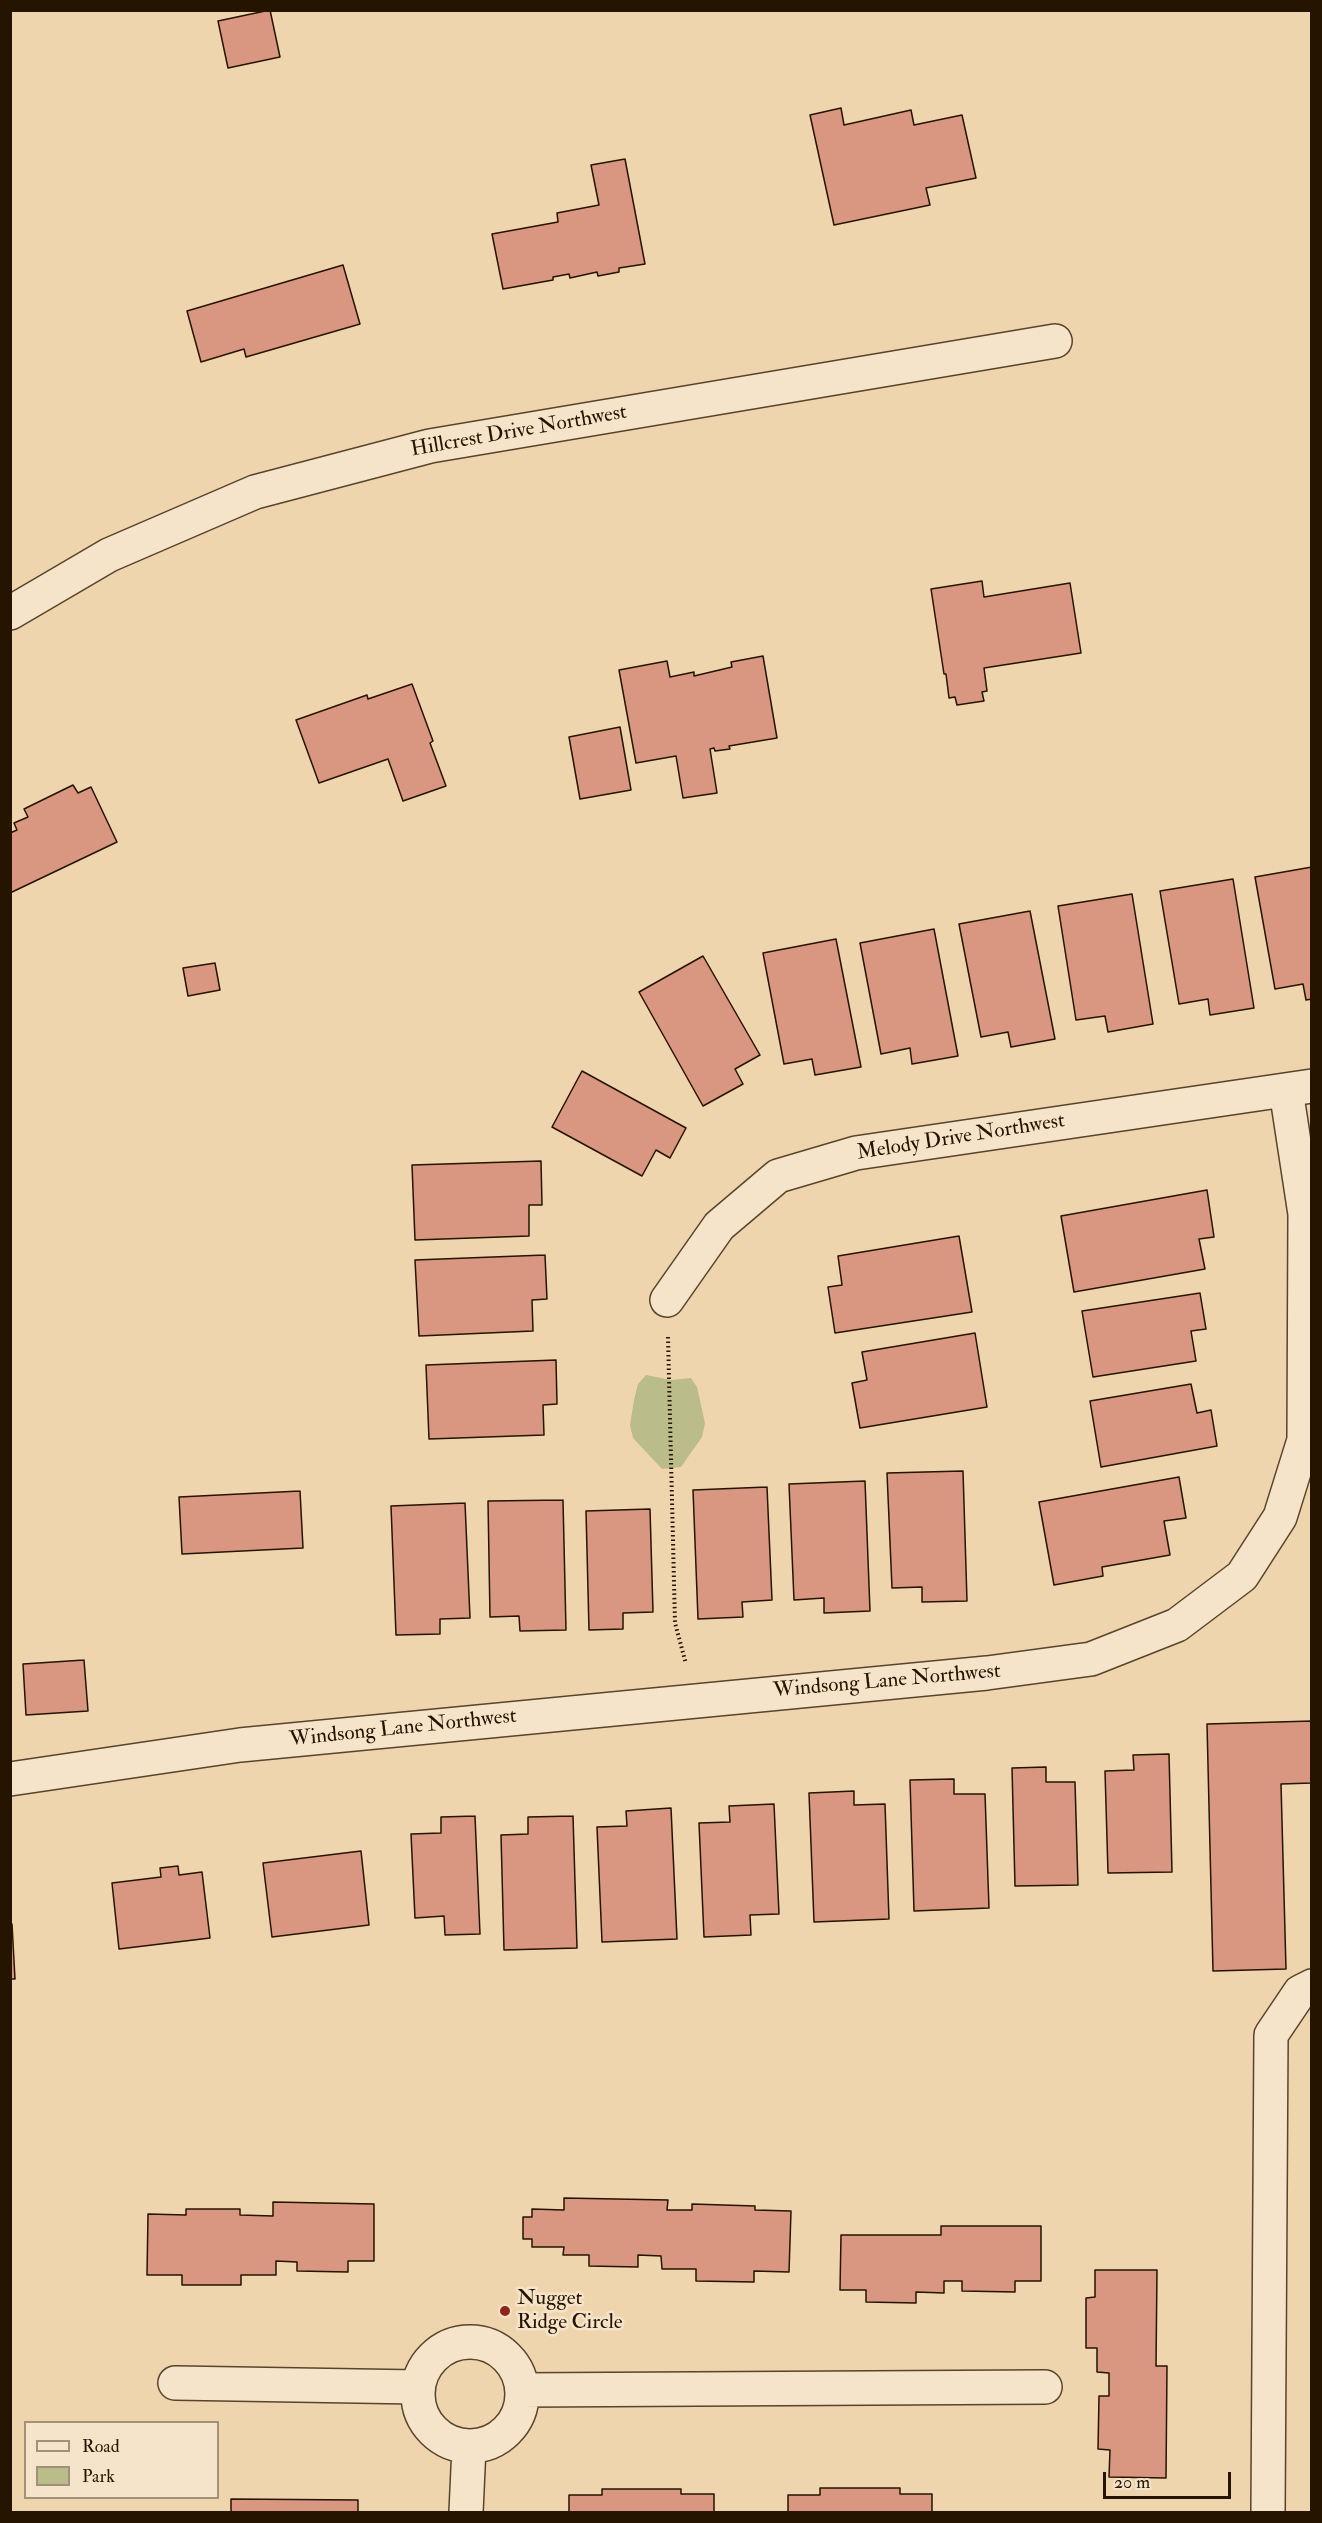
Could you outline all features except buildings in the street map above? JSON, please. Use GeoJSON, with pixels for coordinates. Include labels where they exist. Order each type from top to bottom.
{"type":"FeatureCollection","features":[{"type":"Feature","properties":{"kind":"street","name":"Hillcrest Drive Northwest"},"geometry":{"type":"LineString","coordinates":[[10,613],[109,555],[255,492],[397,455],[442,444],[1055,341]]}},
{"type":"Feature","properties":{"kind":"street","name":"Melody Drive Northwest"},"geometry":{"type":"LineString","coordinates":[[667,1300],[719,1226],[778,1176],[856,1153],[1299,1088]]}},
{"type":"Feature","properties":{"kind":"street","name":"Windsong Lane Northwest"},"geometry":{"type":"LineString","coordinates":[[10,1779],[240,1745],[987,1673],[1091,1659],[1177,1625],[1242,1576],[1280,1517],[1304,1440],[1305,1214],[1299,1088]]}},
{"type":"Feature","properties":{"kind":"street"},"geometry":{"type":"LineString","coordinates":[[1268,2512],[1271,2035],[1300,1992],[1311,1986]]}},
{"type":"Feature","properties":{"kind":"street"},"geometry":{"type":"LineString","coordinates":[[463,2342],[480,2343],[496,2349],[509,2359],[518,2374],[522,2390],[521,2408],[514,2424],[502,2436],[487,2445],[469,2447],[452,2444],[436,2434],[425,2421],[418,2405],[418,2387],[423,2371],[433,2357],[447,2347],[463,2342]]}},
{"type":"Feature","properties":{"kind":"street"},"geometry":{"type":"LineString","coordinates":[[175,2384],[418,2387]]}},
{"type":"Feature","properties":{"kind":"street"},"geometry":{"type":"LineString","coordinates":[[522,2390],[1045,2387]]}},
{"type":"Feature","properties":{"kind":"street"},"geometry":{"type":"LineString","coordinates":[[466,2512],[469,2447]]}},
{"type":"Feature","properties":{"kind":"path"},"geometry":{"type":"LineString","coordinates":[[667,1300],[675,1623],[687,1665],[689,1700]]}},
{"type":"Feature","properties":{"kind":"green space"},"geometry":{"type":"Polygon","coordinates":[[[646,1375],[671,1380],[691,1378],[697,1387],[705,1423],[702,1437],[681,1467],[662,1469],[633,1438],[630,1425],[634,1400],[638,1384],[646,1375]]]}},
{"type":"Feature","properties":{"kind":"place","name":"Nugget Ridge Circle"},"geometry":{"type":"Point","coordinates":[505,2311]}}]}
